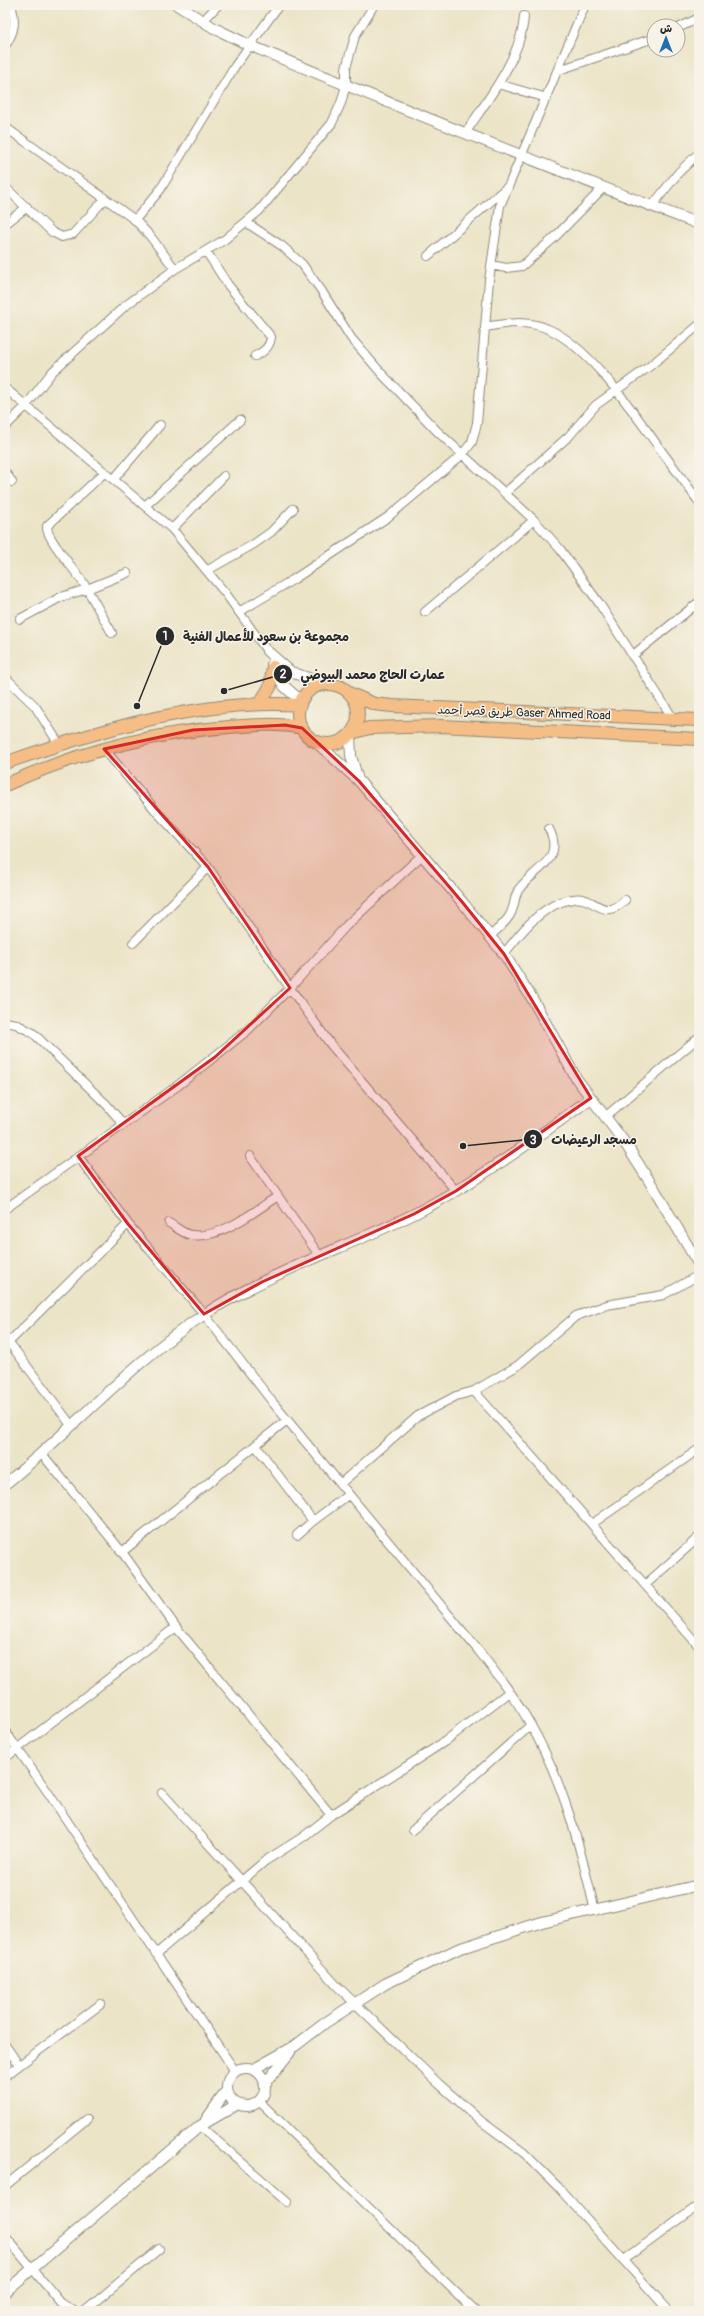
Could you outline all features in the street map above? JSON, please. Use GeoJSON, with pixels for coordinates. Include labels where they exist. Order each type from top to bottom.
{"type":"FeatureCollection","features":[{"type":"Feature","properties":{"kind":"main road"},"geometry":{"type":"LineString","coordinates":[[260,703],[270,687],[273,667]]}},
{"type":"Feature","properties":{"kind":"main road"},"geometry":{"type":"LineString","coordinates":[[325,684],[339,686],[351,694],[359,713],[357,724],[351,734],[344,740],[330,744],[316,742],[302,728],[298,717],[300,703],[307,693],[315,687],[325,684]]}},
{"type":"Feature","properties":{"kind":"main road","name":"طريق قصر أحمد Gaser Ahmed Road"},"geometry":{"type":"LineString","coordinates":[[351,694],[374,704],[392,706],[699,720]]}},
{"type":"Feature","properties":{"kind":"main road"},"geometry":{"type":"LineString","coordinates":[[5,763],[59,744],[143,721],[260,703],[300,703]]}},
{"type":"Feature","properties":{"kind":"main road"},"geometry":{"type":"LineString","coordinates":[[5,785],[42,768],[104,749],[193,730],[285,725],[302,728]]}},
{"type":"Feature","properties":{"kind":"main road","name":"طريق قصر أحمد Gaser Ahmed Road"},"geometry":{"type":"LineString","coordinates":[[351,734],[369,728],[441,726],[699,739]]}},
{"type":"Feature","properties":{"kind":"street"},"geometry":{"type":"LineString","coordinates":[[5,46],[11,38],[15,25],[11,5]]}},
{"type":"Feature","properties":{"kind":"street"},"geometry":{"type":"LineString","coordinates":[[177,5],[203,21],[249,45],[346,86],[523,154],[602,189],[699,224]]}},
{"type":"Feature","properties":{"kind":"street"},"geometry":{"type":"LineString","coordinates":[[203,21],[218,5]]}},
{"type":"Feature","properties":{"kind":"street"},"geometry":{"type":"LineString","coordinates":[[135,220],[160,190],[249,45],[279,5]]}},
{"type":"Feature","properties":{"kind":"street"},"geometry":{"type":"LineString","coordinates":[[5,427],[26,407],[52,372],[80,345],[125,306],[175,269],[206,251],[247,223],[284,181],[332,123],[341,103],[346,86],[346,68],[354,40],[360,26],[374,5]]}},
{"type":"Feature","properties":{"kind":"street"},"geometry":{"type":"LineString","coordinates":[[239,612],[294,579],[388,517],[462,454],[472,442],[477,423],[496,223],[508,187],[559,70],[585,5]]}},
{"type":"Feature","properties":{"kind":"street"},"geometry":{"type":"LineString","coordinates":[[466,132],[498,84],[521,37],[524,16]]}},
{"type":"Feature","properties":{"kind":"street"},"geometry":{"type":"LineString","coordinates":[[686,24],[699,18]]}},
{"type":"Feature","properties":{"kind":"street"},"geometry":{"type":"LineString","coordinates":[[559,70],[646,41]]}},
{"type":"Feature","properties":{"kind":"street"},"geometry":{"type":"LineString","coordinates":[[498,84],[547,98]]}},
{"type":"Feature","properties":{"kind":"street"},"geometry":{"type":"LineString","coordinates":[[5,128],[135,220],[150,236],[175,269]]}},
{"type":"Feature","properties":{"kind":"street"},"geometry":{"type":"LineString","coordinates":[[652,206],[679,172],[699,153]]}},
{"type":"Feature","properties":{"kind":"street"},"geometry":{"type":"LineString","coordinates":[[5,187],[57,236],[66,237],[73,234],[105,198]]}},
{"type":"Feature","properties":{"kind":"street"},"geometry":{"type":"LineString","coordinates":[[428,256],[508,187]]}},
{"type":"Feature","properties":{"kind":"street"},"geometry":{"type":"LineString","coordinates":[[491,265],[506,268],[522,266],[554,238],[602,189]]}},
{"type":"Feature","properties":{"kind":"street"},"geometry":{"type":"LineString","coordinates":[[5,224],[27,208]]}},
{"type":"Feature","properties":{"kind":"street"},"geometry":{"type":"LineString","coordinates":[[247,223],[282,246],[302,264],[321,290],[351,338],[412,407],[534,520],[575,570],[674,720]]}},
{"type":"Feature","properties":{"kind":"street"},"geometry":{"type":"LineString","coordinates":[[206,251],[228,285],[271,337],[268,347],[264,352],[255,356]]}},
{"type":"Feature","properties":{"kind":"street"},"geometry":{"type":"LineString","coordinates":[[485,328],[516,323],[547,328],[575,346],[617,390],[699,502]]}},
{"type":"Feature","properties":{"kind":"street"},"geometry":{"type":"LineString","coordinates":[[505,493],[569,436],[596,405],[699,325]]}},
{"type":"Feature","properties":{"kind":"street"},"geometry":{"type":"LineString","coordinates":[[5,388],[26,407],[146,505],[172,530],[208,570],[267,651],[291,672],[325,684]]}},
{"type":"Feature","properties":{"kind":"street"},"geometry":{"type":"LineString","coordinates":[[146,505],[240,420]]}},
{"type":"Feature","properties":{"kind":"street"},"geometry":{"type":"LineString","coordinates":[[114,479],[160,425]]}},
{"type":"Feature","properties":{"kind":"street"},"geometry":{"type":"LineString","coordinates":[[5,472],[12,482]]}},
{"type":"Feature","properties":{"kind":"street"},"geometry":{"type":"LineString","coordinates":[[105,472],[47,526],[50,537],[82,578],[112,633]]}},
{"type":"Feature","properties":{"kind":"street"},"geometry":{"type":"LineString","coordinates":[[172,530],[224,476]]}},
{"type":"Feature","properties":{"kind":"street"},"geometry":{"type":"LineString","coordinates":[[208,570],[254,544],[271,532],[293,509]]}},
{"type":"Feature","properties":{"kind":"street"},"geometry":{"type":"LineString","coordinates":[[426,612],[534,520]]}},
{"type":"Feature","properties":{"kind":"street"},"geometry":{"type":"LineString","coordinates":[[20,619],[61,596],[87,589],[127,573]]}},
{"type":"Feature","properties":{"kind":"street"},"geometry":{"type":"LineString","coordinates":[[632,656],[699,602]]}},
{"type":"Feature","properties":{"kind":"street"},"geometry":{"type":"LineString","coordinates":[[267,651],[273,667],[284,686],[300,703]]}},
{"type":"Feature","properties":{"kind":"street"},"geometry":{"type":"LineString","coordinates":[[5,676],[35,706],[59,744]]}},
{"type":"Feature","properties":{"kind":"street"},"geometry":{"type":"LineString","coordinates":[[351,734],[351,756],[359,781]]}},
{"type":"Feature","properties":{"kind":"street"},"geometry":{"type":"LineString","coordinates":[[316,742],[359,781],[504,954],[533,1000],[576,1078],[605,1117],[655,1190],[699,1265]]}},
{"type":"Feature","properties":{"kind":"street"},"geometry":{"type":"LineString","coordinates":[[104,749],[157,812],[208,867],[290,988],[350,1070],[456,1191]]}},
{"type":"Feature","properties":{"kind":"street"},"geometry":{"type":"LineString","coordinates":[[490,936],[504,924],[511,913],[520,889],[553,854],[554,838],[549,829]]}},
{"type":"Feature","properties":{"kind":"street"},"geometry":{"type":"LineString","coordinates":[[5,1209],[215,1057],[248,1030],[290,988],[346,926],[422,855]]}},
{"type":"Feature","properties":{"kind":"street"},"geometry":{"type":"LineString","coordinates":[[133,943],[208,867]]}},
{"type":"Feature","properties":{"kind":"street"},"geometry":{"type":"LineString","coordinates":[[504,954],[528,924],[556,904],[572,898],[582,898],[602,910],[611,910],[619,906],[625,900]]}},
{"type":"Feature","properties":{"kind":"street"},"geometry":{"type":"LineString","coordinates":[[5,1022],[16,1024],[33,1033],[107,1105],[123,1124]]}},
{"type":"Feature","properties":{"kind":"street"},"geometry":{"type":"LineString","coordinates":[[605,1117],[699,1037]]}},
{"type":"Feature","properties":{"kind":"street"},"geometry":{"type":"LineString","coordinates":[[5,1484],[42,1454],[71,1425],[170,1339],[204,1314],[262,1282],[319,1255],[414,1214],[456,1191],[545,1132],[591,1098]]}},
{"type":"Feature","properties":{"kind":"street"},"geometry":{"type":"LineString","coordinates":[[78,1156],[128,1224],[204,1314],[348,1495],[478,1650],[509,1692],[531,1725],[544,1749],[573,1824],[595,1911]]}},
{"type":"Feature","properties":{"kind":"street"},"geometry":{"type":"LineString","coordinates":[[250,1156],[319,1255]]}},
{"type":"Feature","properties":{"kind":"street"},"geometry":{"type":"LineString","coordinates":[[169,1223],[191,1235],[207,1234],[228,1228],[278,1196]]}},
{"type":"Feature","properties":{"kind":"street"},"geometry":{"type":"LineString","coordinates":[[71,1425],[7,1340],[128,1224]]}},
{"type":"Feature","properties":{"kind":"street"},"geometry":{"type":"LineString","coordinates":[[340,1484],[418,1416],[456,1396],[474,1391],[517,1366],[576,1316],[607,1305],[663,1295],[699,1275]]}},
{"type":"Feature","properties":{"kind":"street"},"geometry":{"type":"LineString","coordinates":[[474,1391],[699,1646]]}},
{"type":"Feature","properties":{"kind":"street"},"geometry":{"type":"LineString","coordinates":[[122,1552],[287,1420]]}},
{"type":"Feature","properties":{"kind":"street"},"geometry":{"type":"LineString","coordinates":[[256,1446],[313,1522]]}},
{"type":"Feature","properties":{"kind":"street"},"geometry":{"type":"LineString","coordinates":[[592,1524],[699,1449]]}},
{"type":"Feature","properties":{"kind":"street"},"geometry":{"type":"LineString","coordinates":[[42,1454],[122,1552],[176,1627],[331,1815]]}},
{"type":"Feature","properties":{"kind":"street"},"geometry":{"type":"LineString","coordinates":[[298,1535],[348,1495]]}},
{"type":"Feature","properties":{"kind":"street"},"geometry":{"type":"LineString","coordinates":[[645,1585],[699,1537]]}},
{"type":"Feature","properties":{"kind":"street"},"geometry":{"type":"LineString","coordinates":[[5,1758],[176,1627]]}},
{"type":"Feature","properties":{"kind":"street"},"geometry":{"type":"LineString","coordinates":[[156,1954],[241,1879],[265,1861],[303,1837],[331,1815],[444,1742],[509,1692]]}},
{"type":"Feature","properties":{"kind":"street"},"geometry":{"type":"LineString","coordinates":[[413,1830],[531,1725]]}},
{"type":"Feature","properties":{"kind":"street"},"geometry":{"type":"LineString","coordinates":[[5,1731],[235,2071]]}},
{"type":"Feature","properties":{"kind":"street"},"geometry":{"type":"LineString","coordinates":[[162,1793],[202,1839],[241,1879],[294,1940],[355,2003],[438,2083],[481,2121],[524,2154],[547,2176],[669,2311]]}},
{"type":"Feature","properties":{"kind":"street"},"geometry":{"type":"LineString","coordinates":[[254,2069],[295,2046],[355,2003],[385,1984],[458,1949],[542,1922],[595,1911],[699,1885]]}},
{"type":"Feature","properties":{"kind":"street"},"geometry":{"type":"LineString","coordinates":[[5,2076],[101,2004]]}},
{"type":"Feature","properties":{"kind":"street"},"geometry":{"type":"LineString","coordinates":[[5,2045],[19,2065]]}},
{"type":"Feature","properties":{"kind":"street"},"geometry":{"type":"LineString","coordinates":[[265,2084],[261,2075],[254,2069],[247,2068],[235,2071],[228,2080],[227,2090],[231,2099],[238,2104],[249,2106],[259,2101],[263,2096],[265,2084],[295,2046]]}},
{"type":"Feature","properties":{"kind":"street"},"geometry":{"type":"LineString","coordinates":[[202,2125],[227,2090]]}},
{"type":"Feature","properties":{"kind":"street"},"geometry":{"type":"LineString","coordinates":[[259,2101],[475,2311]]}},
{"type":"Feature","properties":{"kind":"street"},"geometry":{"type":"LineString","coordinates":[[5,2292],[202,2125],[238,2104]]}},
{"type":"Feature","properties":{"kind":"street"},"geometry":{"type":"LineString","coordinates":[[5,2186],[87,2119]]}},
{"type":"Feature","properties":{"kind":"street"},"geometry":{"type":"LineString","coordinates":[[202,2125],[287,2202]]}},
{"type":"Feature","properties":{"kind":"street"},"geometry":{"type":"LineString","coordinates":[[624,2260],[699,2205]]}},
{"type":"Feature","properties":{"kind":"street"},"geometry":{"type":"LineString","coordinates":[[5,2236],[33,2267],[62,2303],[74,2311]]}},
{"type":"Feature","properties":{"kind":"street"},"geometry":{"type":"LineString","coordinates":[[85,2311],[159,2250]]}},
{"type":"Feature","properties":{"kind":"highlighted area"},"geometry":{"type":"Polygon","coordinates":[[[285,725],[302,728],[359,781],[463,903],[504,954],[591,1098],[456,1191],[414,1214],[262,1282],[204,1314],[128,1224],[78,1156],[215,1057],[290,988],[208,867],[104,749],[193,730],[285,725]]]}},
{"type":"Feature","properties":{"kind":"place","name":"عمارت الحاج محمد البيوضي"},"geometry":{"type":"Point","coordinates":[224,691]}},
{"type":"Feature","properties":{"kind":"place","name":"مجموعة بن سعود للأعمال الفنية"},"geometry":{"type":"Point","coordinates":[137,706]}},
{"type":"Feature","properties":{"kind":"place","name":"مسجد الرعيضات"},"geometry":{"type":"Point","coordinates":[463,1146]}}]}
